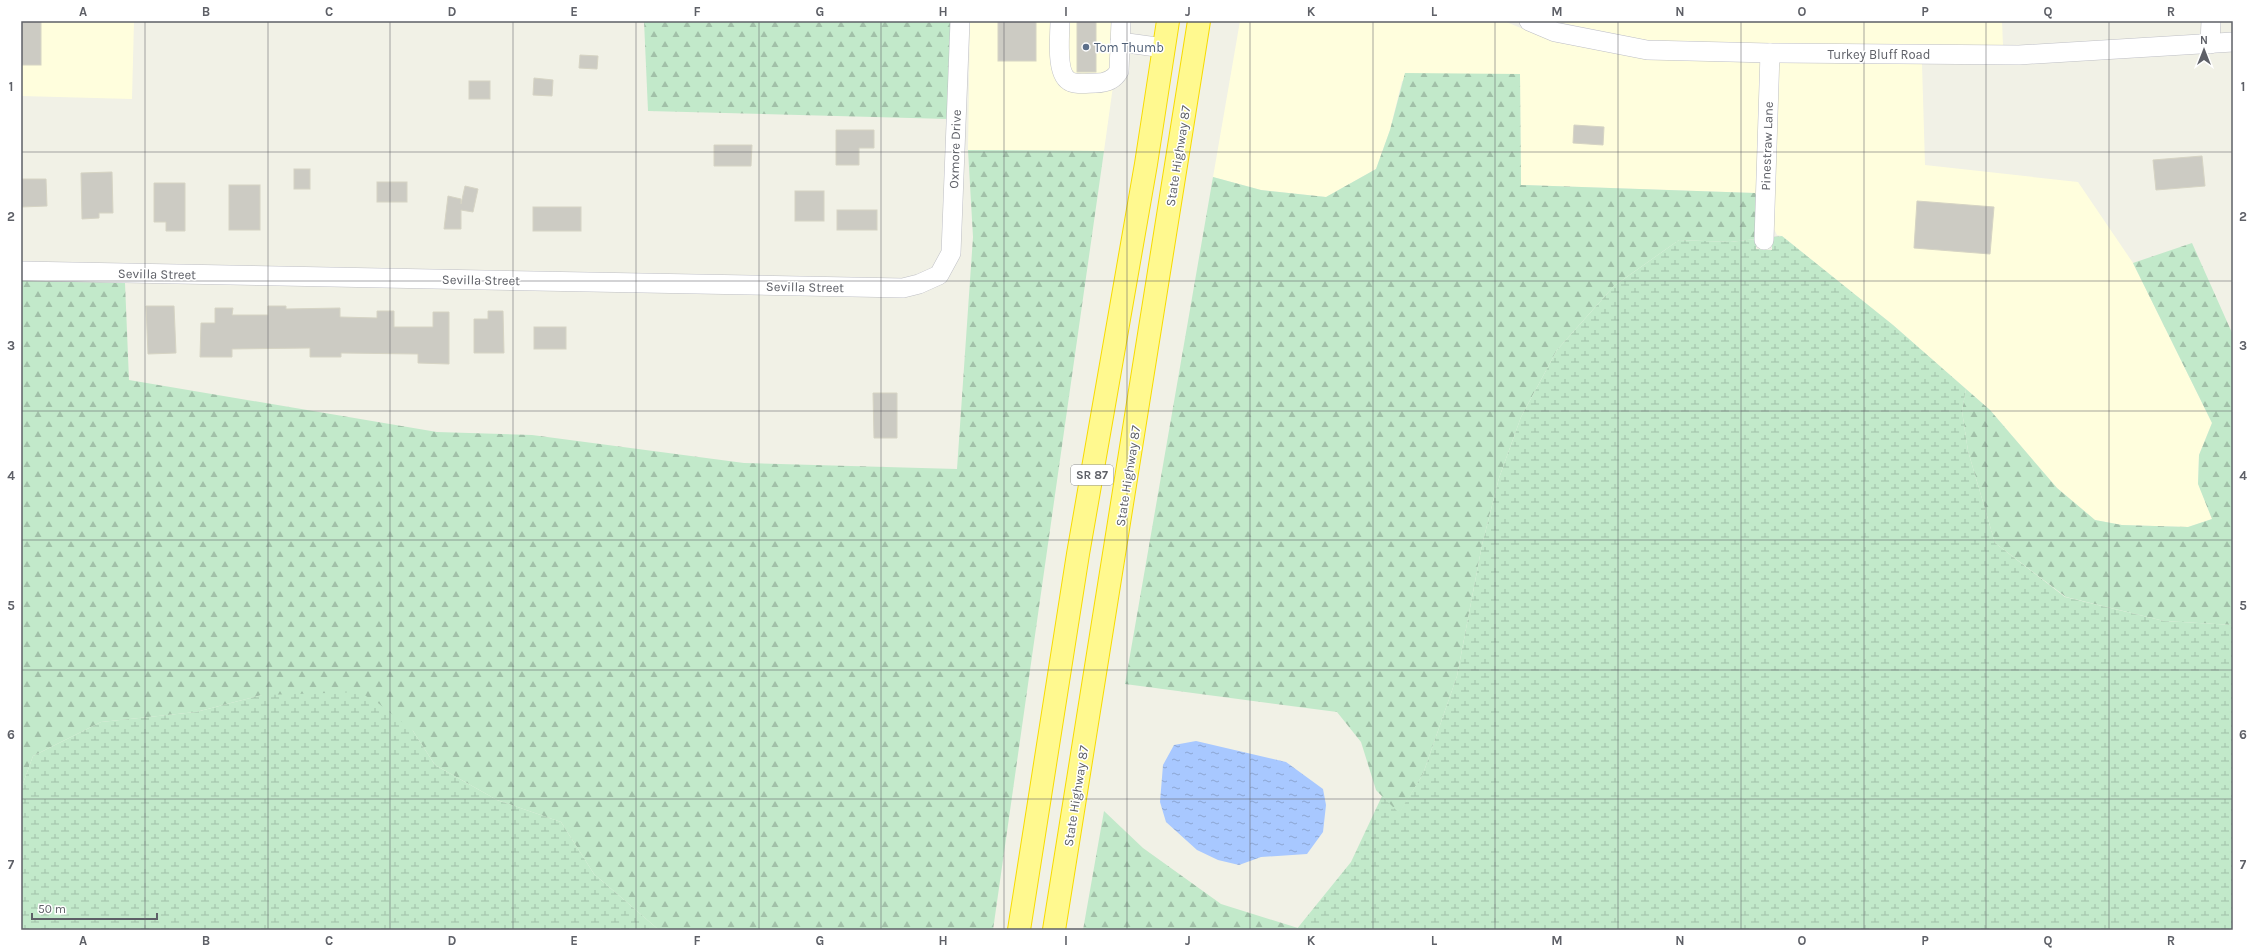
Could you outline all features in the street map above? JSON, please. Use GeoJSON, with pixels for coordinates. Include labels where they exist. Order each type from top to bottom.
{"type":"FeatureCollection","features":[{"type":"Feature","properties":{"kind":"highway","name":"SR 87"},"geometry":{"type":"LineString","coordinates":[[1019,930],[1077,562],[1145,172],[1168,21]]}},
{"type":"Feature","properties":{"kind":"highway","name":"State Highway 87"},"geometry":{"type":"LineString","coordinates":[[1054,930],[1199,21]]}},
{"type":"Feature","properties":{"kind":"street","name":"Oxmore Drive"},"geometry":{"type":"LineString","coordinates":[[939,275],[951,253],[960,21]]}},
{"type":"Feature","properties":{"kind":"street"},"geometry":{"type":"LineString","coordinates":[[1060,21],[1060,65],[1062,75],[1072,83],[1106,82],[1116,75],[1119,71],[1121,21]]}},
{"type":"Feature","properties":{"kind":"street","name":"Turkey Bluff Road"},"geometry":{"type":"LineString","coordinates":[[1528,21],[1555,32],[1647,50],[1770,53],[2020,55],[2233,42]]}},
{"type":"Feature","properties":{"kind":"street"},"geometry":{"type":"LineString","coordinates":[[2210,44],[2211,21]]}},
{"type":"Feature","properties":{"kind":"street"},"geometry":{"type":"LineString","coordinates":[[1120,42],[1164,48]]}},
{"type":"Feature","properties":{"kind":"street","name":"Pinestraw Lane"},"geometry":{"type":"LineString","coordinates":[[1764,240],[1770,53]]}},
{"type":"Feature","properties":{"kind":"street","name":"Sevilla Street"},"geometry":{"type":"LineString","coordinates":[[21,271],[903,288],[919,284],[939,275]]}},
{"type":"Feature","properties":{"kind":"shaded area"},"geometry":{"type":"Polygon","coordinates":[[[21,21],[134,21],[132,99],[21,96],[21,21]]]}},
{"type":"Feature","properties":{"kind":"shaded area"},"geometry":{"type":"Polygon","coordinates":[[[970,21],[1122,21],[1104,151],[968,150],[970,21]]]}},
{"type":"Feature","properties":{"kind":"shaded area"},"geometry":{"type":"Polygon","coordinates":[[[1240,21],[1504,21],[1554,42],[1647,59],[1761,63],[1757,197],[1755,193],[1521,185],[1520,74],[1402,81],[1390,130],[1376,169],[1326,197],[1261,190],[1213,177],[1240,21]]]}},
{"type":"Feature","properties":{"kind":"shaded area"},"geometry":{"type":"Polygon","coordinates":[[[1553,21],[2002,21],[2003,45],[1770,44],[1647,40],[1553,21]]]}},
{"type":"Feature","properties":{"kind":"shaded area"},"geometry":{"type":"Polygon","coordinates":[[[1778,63],[1922,64],[1925,165],[2078,182],[2133,263],[2212,423],[2199,455],[2198,483],[2212,519],[2188,527],[2122,525],[2095,520],[2057,488],[1990,410],[1893,325],[1782,236],[1777,235],[1773,227],[1778,63]]]}},
{"type":"Feature","properties":{"kind":"green space"},"geometry":{"type":"Polygon","coordinates":[[[644,21],[952,21],[948,119],[648,111],[644,21]]]}},
{"type":"Feature","properties":{"kind":"green space"},"geometry":{"type":"Polygon","coordinates":[[[1405,73],[1520,74],[1521,185],[1755,193],[1757,197],[1756,239],[1730,242],[1679,240],[1614,286],[1557,350],[1521,417],[1499,478],[1482,545],[1457,676],[1423,774],[1399,814],[1376,790],[1361,742],[1337,712],[1125,684],[1213,177],[1261,190],[1326,197],[1376,169],[1390,130],[1405,73]]]}},
{"type":"Feature","properties":{"kind":"green space"},"geometry":{"type":"Polygon","coordinates":[[[968,150],[1104,151],[993,930],[659,930],[594,874],[561,822],[497,800],[435,765],[413,731],[262,695],[196,712],[101,722],[33,756],[21,789],[21,281],[125,283],[129,380],[437,432],[532,435],[744,463],[957,469],[973,237],[968,150]]]}},
{"type":"Feature","properties":{"kind":"green space"},"geometry":{"type":"Polygon","coordinates":[[[1782,236],[1893,325],[1966,389],[1962,411],[1968,451],[1995,543],[2065,597],[2164,621],[2233,625],[2233,930],[1296,930],[1351,862],[1382,796],[1399,813],[1423,774],[1457,676],[1482,545],[1499,478],[1521,417],[1557,350],[1614,286],[1679,240],[1730,242],[1756,239],[1756,249],[1772,250],[1772,237],[1782,236]]]}},
{"type":"Feature","properties":{"kind":"green space"},"geometry":{"type":"Polygon","coordinates":[[[2192,243],[2233,335],[2233,625],[2164,621],[2066,597],[1995,543],[1968,451],[1962,411],[1966,389],[1990,410],[2057,488],[2095,520],[2122,525],[2188,527],[2212,519],[2198,484],[2199,455],[2212,423],[2133,263],[2192,243]]]}},
{"type":"Feature","properties":{"kind":"green space"},"geometry":{"type":"Polygon","coordinates":[[[359,692],[378,703],[413,731],[435,765],[497,800],[561,822],[594,874],[659,930],[21,930],[21,789],[33,756],[101,722],[196,712],[262,695],[359,692]]]}},
{"type":"Feature","properties":{"kind":"green space"},"geometry":{"type":"Polygon","coordinates":[[[1104,811],[1143,848],[1221,904],[1298,928],[1296,930],[1083,930],[1104,811]]]}},
{"type":"Feature","properties":{"kind":"water"},"geometry":{"type":"Polygon","coordinates":[[[1196,741],[1286,762],[1323,789],[1326,805],[1323,832],[1307,854],[1261,857],[1239,865],[1218,860],[1197,850],[1166,822],[1160,802],[1163,765],[1174,745],[1196,741]]]}},
{"type":"Feature","properties":{"kind":"building"},"geometry":{"type":"Polygon","coordinates":[[[21,21],[41,21],[41,65],[21,65],[21,21]]]}},
{"type":"Feature","properties":{"kind":"building"},"geometry":{"type":"Polygon","coordinates":[[[998,21],[1036,21],[1036,61],[998,61],[998,21]]]}},
{"type":"Feature","properties":{"kind":"building","name":"Tom Thumb"},"geometry":{"type":"Polygon","coordinates":[[[1077,21],[1096,21],[1096,72],[1077,72],[1077,21]]]}},
{"type":"Feature","properties":{"kind":"building"},"geometry":{"type":"Polygon","coordinates":[[[580,55],[598,56],[597,69],[579,68],[580,55]]]}},
{"type":"Feature","properties":{"kind":"building"},"geometry":{"type":"Polygon","coordinates":[[[534,78],[553,80],[552,96],[533,95],[534,78]]]}},
{"type":"Feature","properties":{"kind":"building"},"geometry":{"type":"Polygon","coordinates":[[[469,81],[490,81],[490,99],[469,99],[469,81]]]}},
{"type":"Feature","properties":{"kind":"building"},"geometry":{"type":"Polygon","coordinates":[[[1574,125],[1604,127],[1603,145],[1573,143],[1574,125]]]}},
{"type":"Feature","properties":{"kind":"building"},"geometry":{"type":"Polygon","coordinates":[[[836,130],[874,130],[874,148],[859,148],[859,165],[836,165],[836,130]]]}},
{"type":"Feature","properties":{"kind":"building"},"geometry":{"type":"Polygon","coordinates":[[[714,145],[752,145],[751,166],[714,166],[714,145]]]}},
{"type":"Feature","properties":{"kind":"building"},"geometry":{"type":"Polygon","coordinates":[[[2202,156],[2205,186],[2156,190],[2153,160],[2202,156]]]}},
{"type":"Feature","properties":{"kind":"building"},"geometry":{"type":"Polygon","coordinates":[[[294,169],[310,169],[310,189],[294,189],[294,169]]]}},
{"type":"Feature","properties":{"kind":"building"},"geometry":{"type":"Polygon","coordinates":[[[112,172],[113,213],[99,213],[99,218],[82,219],[81,173],[112,172]]]}},
{"type":"Feature","properties":{"kind":"building"},"geometry":{"type":"Polygon","coordinates":[[[21,179],[46,179],[47,206],[21,207],[21,179]]]}},
{"type":"Feature","properties":{"kind":"building"},"geometry":{"type":"Polygon","coordinates":[[[377,182],[407,182],[407,202],[377,202],[377,182]]]}},
{"type":"Feature","properties":{"kind":"building"},"geometry":{"type":"Polygon","coordinates":[[[154,183],[185,183],[185,231],[166,231],[166,222],[154,222],[154,183]]]}},
{"type":"Feature","properties":{"kind":"building"},"geometry":{"type":"Polygon","coordinates":[[[229,185],[260,185],[260,230],[229,230],[229,185]]]}},
{"type":"Feature","properties":{"kind":"building"},"geometry":{"type":"Polygon","coordinates":[[[465,186],[478,189],[473,212],[461,210],[461,229],[444,229],[448,196],[461,199],[461,204],[465,186]]]}},
{"type":"Feature","properties":{"kind":"building"},"geometry":{"type":"Polygon","coordinates":[[[795,191],[824,191],[824,221],[795,221],[795,191]]]}},
{"type":"Feature","properties":{"kind":"building"},"geometry":{"type":"Polygon","coordinates":[[[1917,201],[1994,207],[1990,254],[1914,248],[1917,201]]]}},
{"type":"Feature","properties":{"kind":"building"},"geometry":{"type":"Polygon","coordinates":[[[533,207],[581,207],[581,231],[533,231],[533,207]]]}},
{"type":"Feature","properties":{"kind":"building"},"geometry":{"type":"Polygon","coordinates":[[[837,210],[877,210],[877,230],[837,230],[837,210]]]}},
{"type":"Feature","properties":{"kind":"building"},"geometry":{"type":"Polygon","coordinates":[[[146,306],[174,306],[176,353],[148,354],[146,306]]]}},
{"type":"Feature","properties":{"kind":"building"},"geometry":{"type":"Polygon","coordinates":[[[268,306],[286,306],[286,309],[340,308],[340,317],[377,318],[377,311],[394,311],[394,327],[433,327],[433,312],[449,312],[449,364],[418,363],[418,354],[341,353],[341,357],[310,357],[310,348],[232,349],[232,357],[200,357],[201,323],[215,323],[215,308],[233,308],[232,315],[268,315],[268,306]]]}},
{"type":"Feature","properties":{"kind":"building"},"geometry":{"type":"Polygon","coordinates":[[[488,311],[503,311],[504,353],[474,353],[474,319],[488,319],[488,311]]]}},
{"type":"Feature","properties":{"kind":"building"},"geometry":{"type":"Polygon","coordinates":[[[534,327],[566,327],[566,349],[534,349],[534,327]]]}},
{"type":"Feature","properties":{"kind":"building"},"geometry":{"type":"Polygon","coordinates":[[[873,393],[897,393],[897,438],[874,438],[873,393]]]}},
{"type":"Feature","properties":{"kind":"place","name":"Tom Thumb"},"geometry":{"type":"Point","coordinates":[1086,47]}}]}
